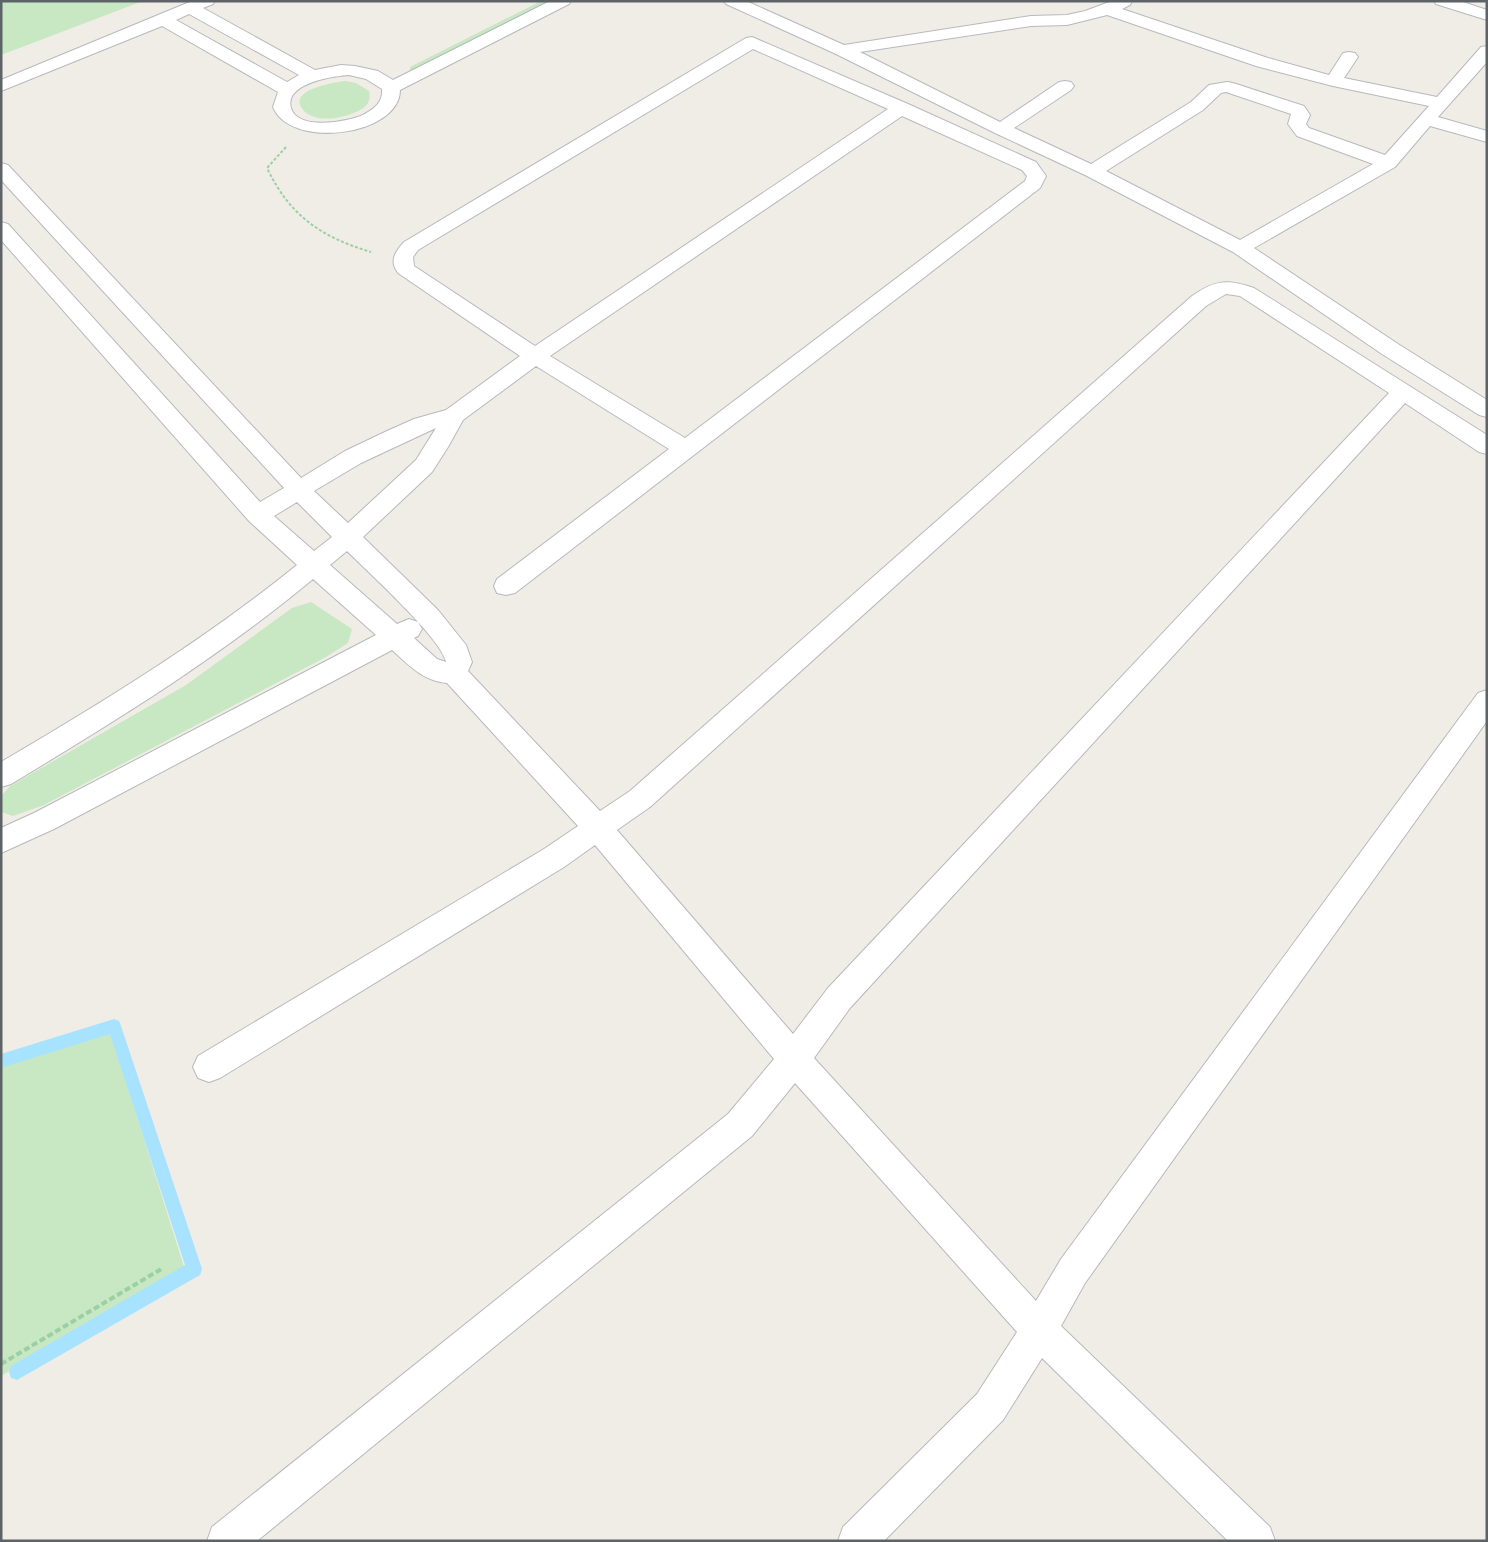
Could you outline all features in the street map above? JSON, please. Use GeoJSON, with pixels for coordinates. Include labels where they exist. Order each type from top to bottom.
{"type":"FeatureCollection","features":[{"type":"Feature","properties":{"kind":"street"},"geometry":{"type":"LineString","coordinates":[[1,86],[207,1]]}},
{"type":"Feature","properties":{"kind":"street"},"geometry":{"type":"LineString","coordinates":[[385,82],[530,1]]}},
{"type":"Feature","properties":{"kind":"street"},"geometry":{"type":"LineString","coordinates":[[385,82],[563,1]]}},
{"type":"Feature","properties":{"kind":"street"},"geometry":{"type":"LineString","coordinates":[[732,1],[842,50],[1092,172],[1240,248],[1390,349],[1487,410]]}},
{"type":"Feature","properties":{"kind":"street"},"geometry":{"type":"LineString","coordinates":[[842,50],[1031,21],[1052,23],[1108,10],[1125,1]]}},
{"type":"Feature","properties":{"kind":"street"},"geometry":{"type":"LineString","coordinates":[[1442,1],[1487,14]]}},
{"type":"Feature","properties":{"kind":"street"},"geometry":{"type":"LineString","coordinates":[[190,8],[314,76]]}},
{"type":"Feature","properties":{"kind":"street"},"geometry":{"type":"LineString","coordinates":[[1108,10],[1262,62],[1333,81],[1439,103]]}},
{"type":"Feature","properties":{"kind":"street"},"geometry":{"type":"LineString","coordinates":[[162,19],[288,90]]}},
{"type":"Feature","properties":{"kind":"street"},"geometry":{"type":"LineString","coordinates":[[506,586],[1036,180],[1037,176],[1029,166],[748,36],[411,246],[404,254],[402,261],[405,270],[535,356],[684,448]]}},
{"type":"Feature","properties":{"kind":"street"},"geometry":{"type":"LineString","coordinates":[[1240,248],[1388,163],[1439,103],[1487,51]]}},
{"type":"Feature","properties":{"kind":"street"},"geometry":{"type":"LineString","coordinates":[[1333,81],[1349,57]]}},
{"type":"Feature","properties":{"kind":"street"},"geometry":{"type":"LineString","coordinates":[[349,70],[365,72],[385,82],[392,98],[384,110],[367,120],[344,127],[309,126],[291,120],[286,115],[282,103],[288,90],[314,76],[331,71],[349,70]]}},
{"type":"Feature","properties":{"kind":"street"},"geometry":{"type":"LineString","coordinates":[[1001,129],[1065,86]]}},
{"type":"Feature","properties":{"kind":"street"},"geometry":{"type":"LineString","coordinates":[[1092,172],[1196,106],[1215,89],[1227,87],[1298,110],[1301,115],[1297,124],[1303,132],[1388,163]]}},
{"type":"Feature","properties":{"kind":"street"},"geometry":{"type":"LineString","coordinates":[[257,515],[353,457],[422,424],[454,415],[535,356],[902,108]]}},
{"type":"Feature","properties":{"kind":"street"},"geometry":{"type":"LineString","coordinates":[[1425,119],[1487,138]]}},
{"type":"Feature","properties":{"kind":"street"},"geometry":{"type":"LineString","coordinates":[[1,169],[299,490],[429,617],[457,652],[459,662],[454,673]]}},
{"type":"Feature","properties":{"kind":"street"},"geometry":{"type":"LineString","coordinates":[[1,228],[257,515],[395,638],[438,672],[454,673],[599,828],[794,1059],[1039,1330],[1256,1541]]}},
{"type":"Feature","properties":{"kind":"street"},"geometry":{"type":"LineString","coordinates":[[209,1067],[554,858],[640,799],[1216,288],[1233,287],[1247,292],[1487,446]]}},
{"type":"Feature","properties":{"kind":"street"},"geometry":{"type":"LineString","coordinates":[[226,1541],[740,1125],[794,1059],[839,998],[1402,393]]}},
{"type":"Feature","properties":{"kind":"street"},"geometry":{"type":"LineString","coordinates":[[1,776],[100,717],[208,647],[266,604],[348,537],[424,466],[437,447],[454,415]]}},
{"type":"Feature","properties":{"kind":"street"},"geometry":{"type":"LineString","coordinates":[[1,841],[44,821],[395,638],[429,617]]}},
{"type":"Feature","properties":{"kind":"street"},"geometry":{"type":"LineString","coordinates":[[857,1541],[990,1407],[1039,1330],[1073,1271],[1487,700]]}},
{"type":"Feature","properties":{"kind":"path"},"geometry":{"type":"LineString","coordinates":[[309,126],[280,152],[267,168],[274,185],[303,222],[346,246],[378,254],[404,254]]}},
{"type":"Feature","properties":{"kind":"path"},"geometry":{"type":"LineString","coordinates":[[1,1364],[163,1268]]}},
{"type":"Feature","properties":{"kind":"green space"},"geometry":{"type":"Polygon","coordinates":[[[1,1],[143,1],[1,55],[1,1]]]}},
{"type":"Feature","properties":{"kind":"green space"},"geometry":{"type":"Polygon","coordinates":[[[541,1],[552,1],[416,71],[410,70],[410,67],[541,1]]]}},
{"type":"Feature","properties":{"kind":"green space"},"geometry":{"type":"Polygon","coordinates":[[[346,81],[356,83],[369,91],[370,97],[365,107],[354,113],[324,119],[304,111],[300,104],[301,98],[313,88],[346,81]]]}},
{"type":"Feature","properties":{"kind":"green space"},"geometry":{"type":"Polygon","coordinates":[[[311,602],[352,629],[348,643],[326,657],[44,805],[13,816],[1,812],[1,796],[10,786],[186,685],[292,608],[311,602]]]}},
{"type":"Feature","properties":{"kind":"green space"},"geometry":{"type":"Polygon","coordinates":[[[110,1031],[185,1270],[1,1376],[1,1067],[110,1031]]]}},
{"type":"Feature","properties":{"kind":"waterway"},"geometry":{"type":"LineString","coordinates":[[1,1061],[114,1026],[194,1269],[17,1372]]}}]}
